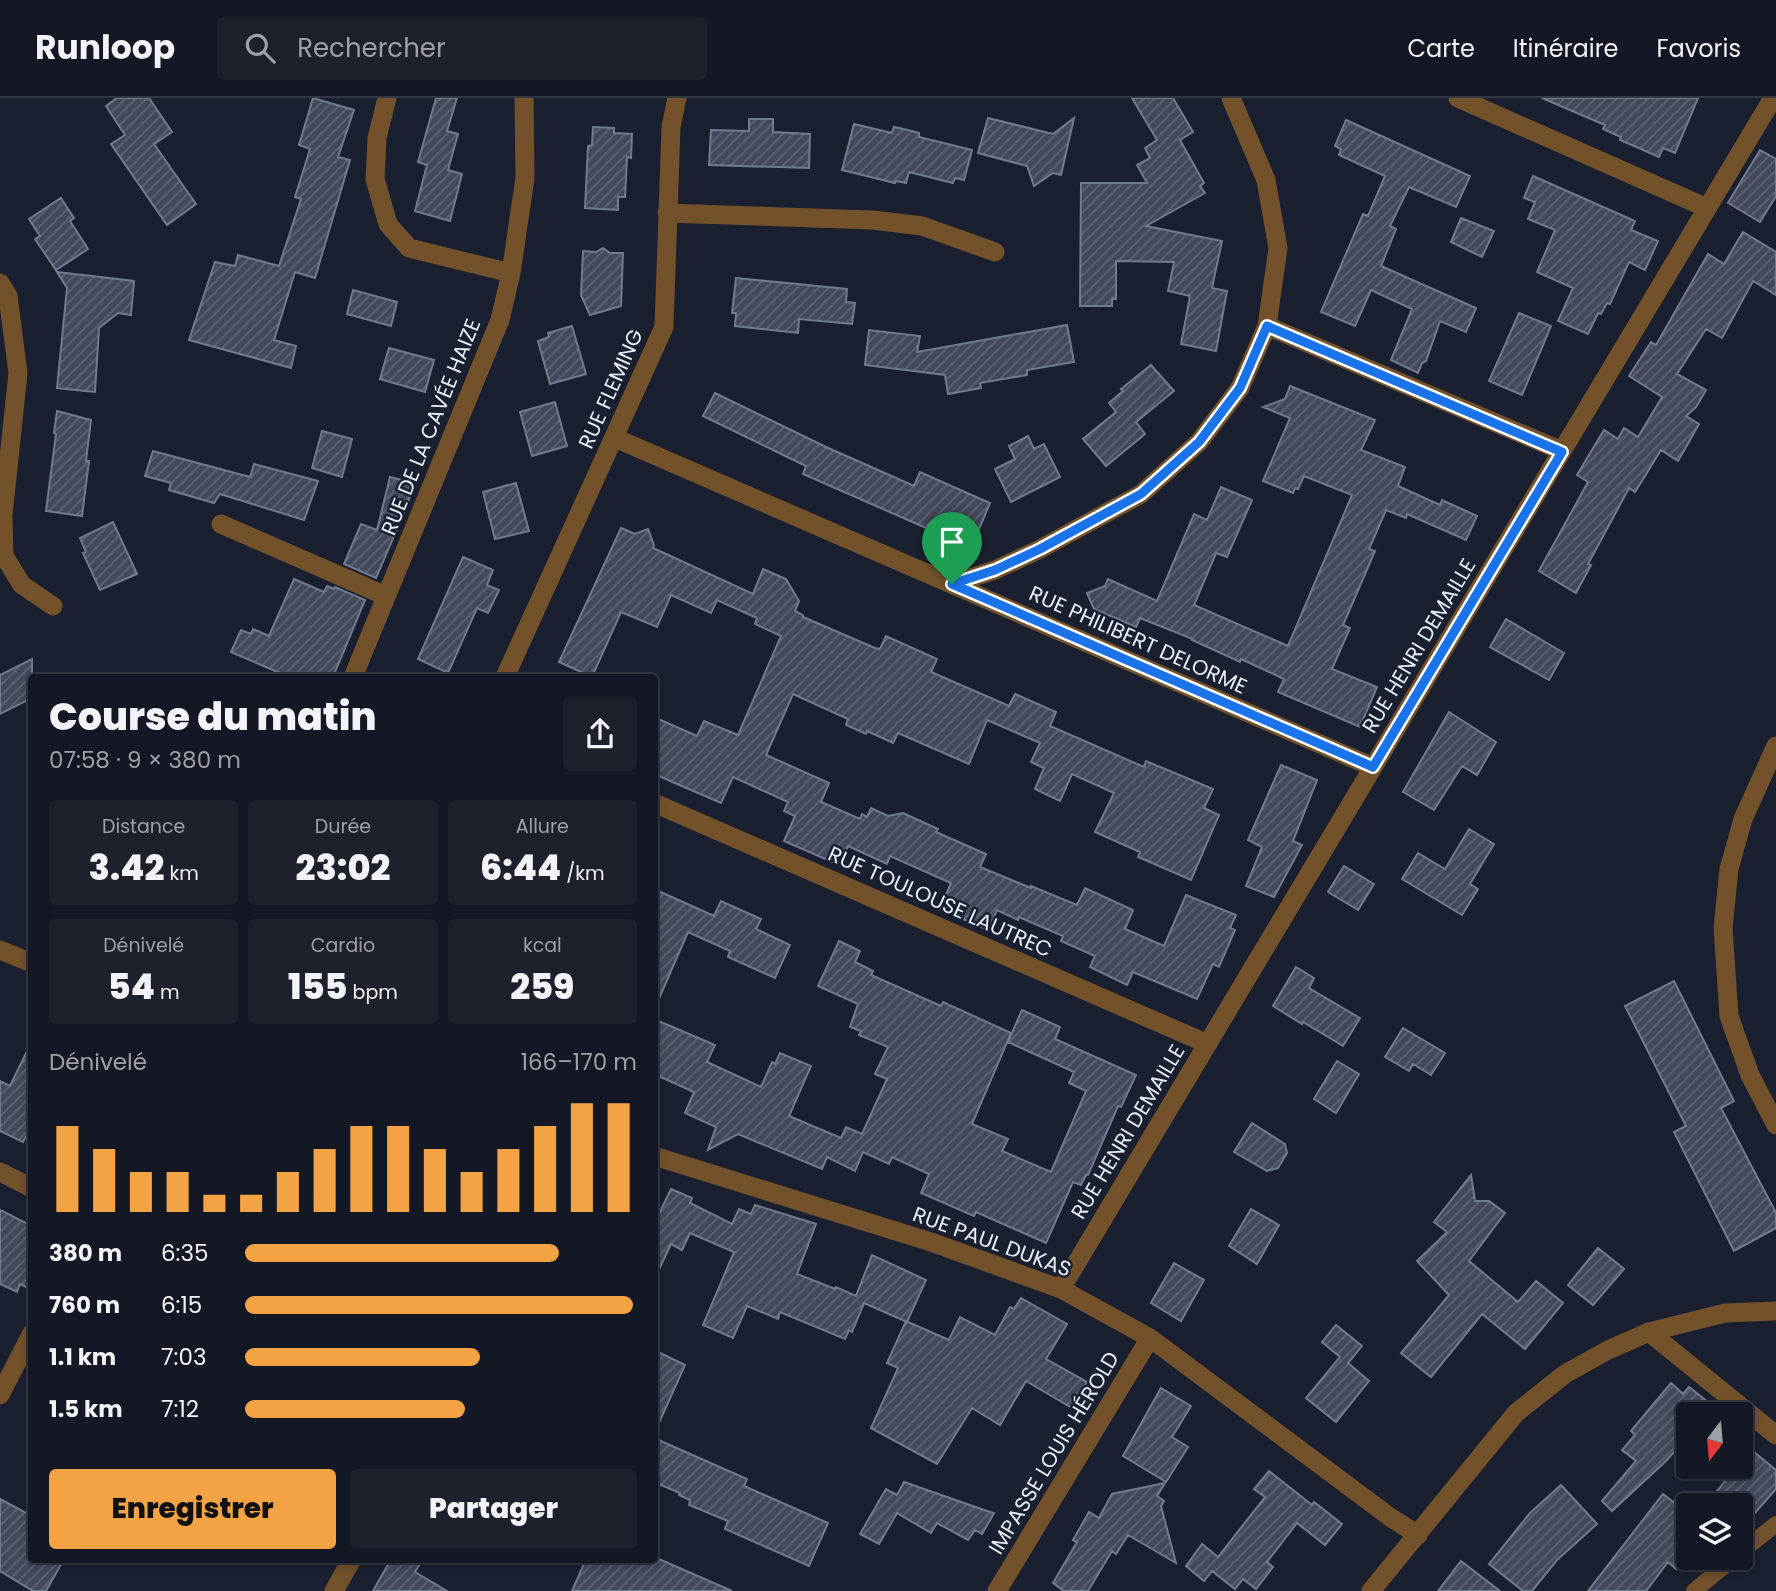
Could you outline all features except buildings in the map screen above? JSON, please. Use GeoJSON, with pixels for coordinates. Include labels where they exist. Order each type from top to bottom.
{"type":"FeatureCollection","features":[{"type":"Feature","properties":{"kind":"street"},"geometry":{"type":"LineString","coordinates":[[387,98],[377,138],[375,179],[388,224],[409,248],[511,273]]}},
{"type":"Feature","properties":{"kind":"street","name":"RUE DE LA CAVÉE HAIZE"},"geometry":{"type":"LineString","coordinates":[[360,674],[386,596],[500,320],[511,273],[525,178],[524,98]]}},
{"type":"Feature","properties":{"kind":"street","name":"RUE FLEMING"},"geometry":{"type":"LineString","coordinates":[[506,674],[664,327],[671,127],[677,98]]}},
{"type":"Feature","properties":{"kind":"street"},"geometry":{"type":"LineString","coordinates":[[952,584],[995,570],[1040,549],[1141,494],[1199,442],[1240,388],[1267,326],[1278,248],[1266,180],[1231,98]]}},
{"type":"Feature","properties":{"kind":"street"},"geometry":{"type":"LineString","coordinates":[[1458,98],[1707,208]]}},
{"type":"Feature","properties":{"kind":"street","name":"RUE HENRI DEMAILLE"},"geometry":{"type":"LineString","coordinates":[[1061,1289],[1773,98]]}},
{"type":"Feature","properties":{"kind":"street"},"geometry":{"type":"LineString","coordinates":[[667,213],[873,220],[922,226],[995,252]]}},
{"type":"Feature","properties":{"kind":"street"},"geometry":{"type":"LineString","coordinates":[[0,283],[8,296],[18,373],[3,515],[2,557],[22,585],[52,606]]}},
{"type":"Feature","properties":{"kind":"street"},"geometry":{"type":"LineString","coordinates":[[1267,326],[1562,452]]}},
{"type":"Feature","properties":{"kind":"street","name":"RUE PHILIBERT DELORME"},"geometry":{"type":"LineString","coordinates":[[615,438],[1373,767]]}},
{"type":"Feature","properties":{"kind":"street"},"geometry":{"type":"LineString","coordinates":[[221,524],[386,596]]}},
{"type":"Feature","properties":{"kind":"street"},"geometry":{"type":"LineString","coordinates":[[1776,746],[1743,819],[1729,869],[1723,928],[1729,1016],[1750,1075],[1776,1125]]}},
{"type":"Feature","properties":{"kind":"street","name":"RUE TOULOUSE LAUTREC"},"geometry":{"type":"LineString","coordinates":[[658,805],[1208,1044]]}},
{"type":"Feature","properties":{"kind":"street"},"geometry":{"type":"LineString","coordinates":[[0,950],[28,961]]}},
{"type":"Feature","properties":{"kind":"street","name":"RUE PAUL DUKAS"},"geometry":{"type":"LineString","coordinates":[[658,1157],[930,1242],[1040,1279],[1061,1289],[1150,1338],[1418,1535]]}},
{"type":"Feature","properties":{"kind":"street"},"geometry":{"type":"LineString","coordinates":[[0,1172],[28,1186]]}},
{"type":"Feature","properties":{"kind":"street"},"geometry":{"type":"LineString","coordinates":[[1371,1591],[1516,1413],[1565,1374],[1608,1350],[1649,1332],[1725,1313],[1776,1311]]}},
{"type":"Feature","properties":{"kind":"street"},"geometry":{"type":"LineString","coordinates":[[1649,1332],[1776,1435]]}},
{"type":"Feature","properties":{"kind":"street","name":"IMPASSE LOUIS HÉROLD"},"geometry":{"type":"LineString","coordinates":[[997,1591],[1150,1338]]}},
{"type":"Feature","properties":{"kind":"street"},"geometry":{"type":"LineString","coordinates":[[0,1395],[28,1341]]}},
{"type":"Feature","properties":{"kind":"street"},"geometry":{"type":"LineString","coordinates":[[334,1591],[350,1563]]}},
{"type":"Feature","properties":{"kind":"lane"},"geometry":{"type":"LineString","coordinates":[[1753,1542],[1776,1524]]}},
{"type":"Feature","properties":{"kind":"lane"},"geometry":{"type":"LineString","coordinates":[[1694,1591],[1719,1570]]}},
{"type":"Feature","properties":{"kind":"route"},"geometry":{"type":"LineString","coordinates":[[1267,326],[1562,452],[1373,767],[952,584],[995,570],[1040,549],[1141,494],[1199,442],[1240,388],[1267,326]]}}]}
